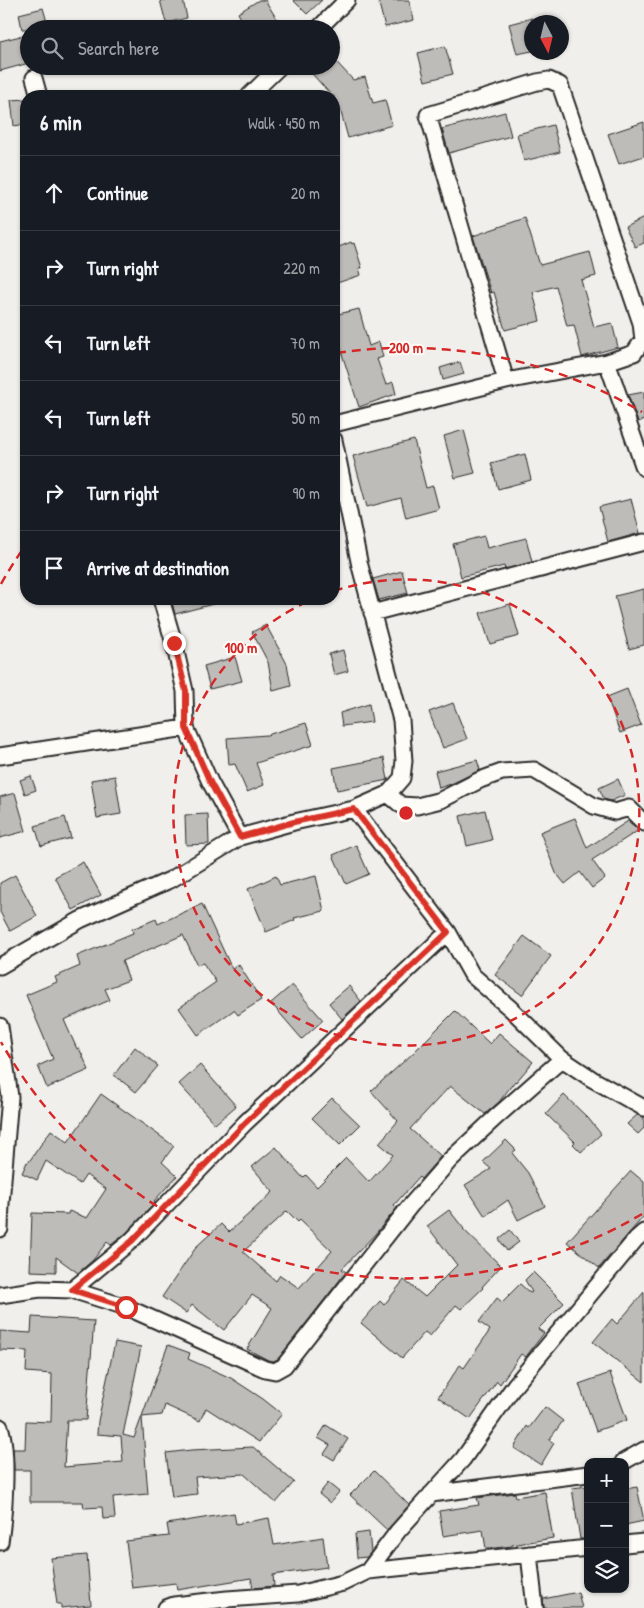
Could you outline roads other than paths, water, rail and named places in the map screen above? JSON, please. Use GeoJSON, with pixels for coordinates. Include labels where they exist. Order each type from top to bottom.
{"type":"FeatureCollection","features":[{"type":"Feature","properties":{"kind":"street"},"geometry":{"type":"LineString","coordinates":[[327,20],[347,0]]}},
{"type":"Feature","properties":{"kind":"street"},"geometry":{"type":"LineString","coordinates":[[255,90],[271,75]]}},
{"type":"Feature","properties":{"kind":"street"},"geometry":{"type":"LineString","coordinates":[[34,78],[37,90]]}},
{"type":"Feature","properties":{"kind":"street"},"geometry":{"type":"LineString","coordinates":[[340,422],[506,381],[607,362],[634,352],[643,340],[641,323],[560,85],[549,80],[536,82],[428,115],[506,381]]}},
{"type":"Feature","properties":{"kind":"street"},"geometry":{"type":"LineString","coordinates":[[607,362],[644,468]]}},
{"type":"Feature","properties":{"kind":"street"},"geometry":{"type":"LineString","coordinates":[[0,966],[80,920],[172,879],[240,837],[294,822],[354,809],[388,794],[402,778],[404,761],[401,720],[360,566],[340,469]]}},
{"type":"Feature","properties":{"kind":"street"},"geometry":{"type":"LineString","coordinates":[[372,613],[644,542]]}},
{"type":"Feature","properties":{"kind":"street"},"geometry":{"type":"LineString","coordinates":[[163,605],[186,691],[186,728],[210,782],[240,837]]}},
{"type":"Feature","properties":{"kind":"street"},"geometry":{"type":"LineString","coordinates":[[0,756],[186,728]]}},
{"type":"Feature","properties":{"kind":"street"},"geometry":{"type":"LineString","coordinates":[[388,794],[401,805],[418,806],[440,800],[480,780],[502,772],[534,770],[594,806],[615,812],[630,808],[644,823]]}},
{"type":"Feature","properties":{"kind":"street"},"geometry":{"type":"LineString","coordinates":[[354,809],[448,932],[472,975],[511,1009],[562,1059],[592,1079],[644,1108]]}},
{"type":"Feature","properties":{"kind":"street"},"geometry":{"type":"LineString","coordinates":[[72,1290],[132,1241],[245,1123],[448,932]]}},
{"type":"Feature","properties":{"kind":"street"},"geometry":{"type":"LineString","coordinates":[[0,1026],[5,1097],[0,1229]]}},
{"type":"Feature","properties":{"kind":"street"},"geometry":{"type":"LineString","coordinates":[[0,1295],[40,1289],[72,1290],[126,1307],[265,1369],[275,1370],[284,1366],[410,1206],[450,1160],[562,1059]]}},
{"type":"Feature","properties":{"kind":"street"},"geometry":{"type":"LineString","coordinates":[[368,1571],[398,1531],[463,1459],[515,1385],[636,1239],[644,1232]]}},
{"type":"Feature","properties":{"kind":"street"},"geometry":{"type":"LineString","coordinates":[[0,1427],[3,1435],[5,1470],[0,1542]]}},
{"type":"Feature","properties":{"kind":"street"},"geometry":{"type":"LineString","coordinates":[[629,1459],[644,1450]]}},
{"type":"Feature","properties":{"kind":"street"},"geometry":{"type":"LineString","coordinates":[[431,1494],[584,1475]]}},
{"type":"Feature","properties":{"kind":"street"},"geometry":{"type":"LineString","coordinates":[[629,1544],[644,1542]]}},
{"type":"Feature","properties":{"kind":"street"},"geometry":{"type":"LineString","coordinates":[[166,1608],[174,1605],[227,1599],[298,1594],[343,1583],[368,1571],[584,1548]]}},
{"type":"Feature","properties":{"kind":"street"},"geometry":{"type":"LineString","coordinates":[[529,1554],[534,1608]]}}]}
